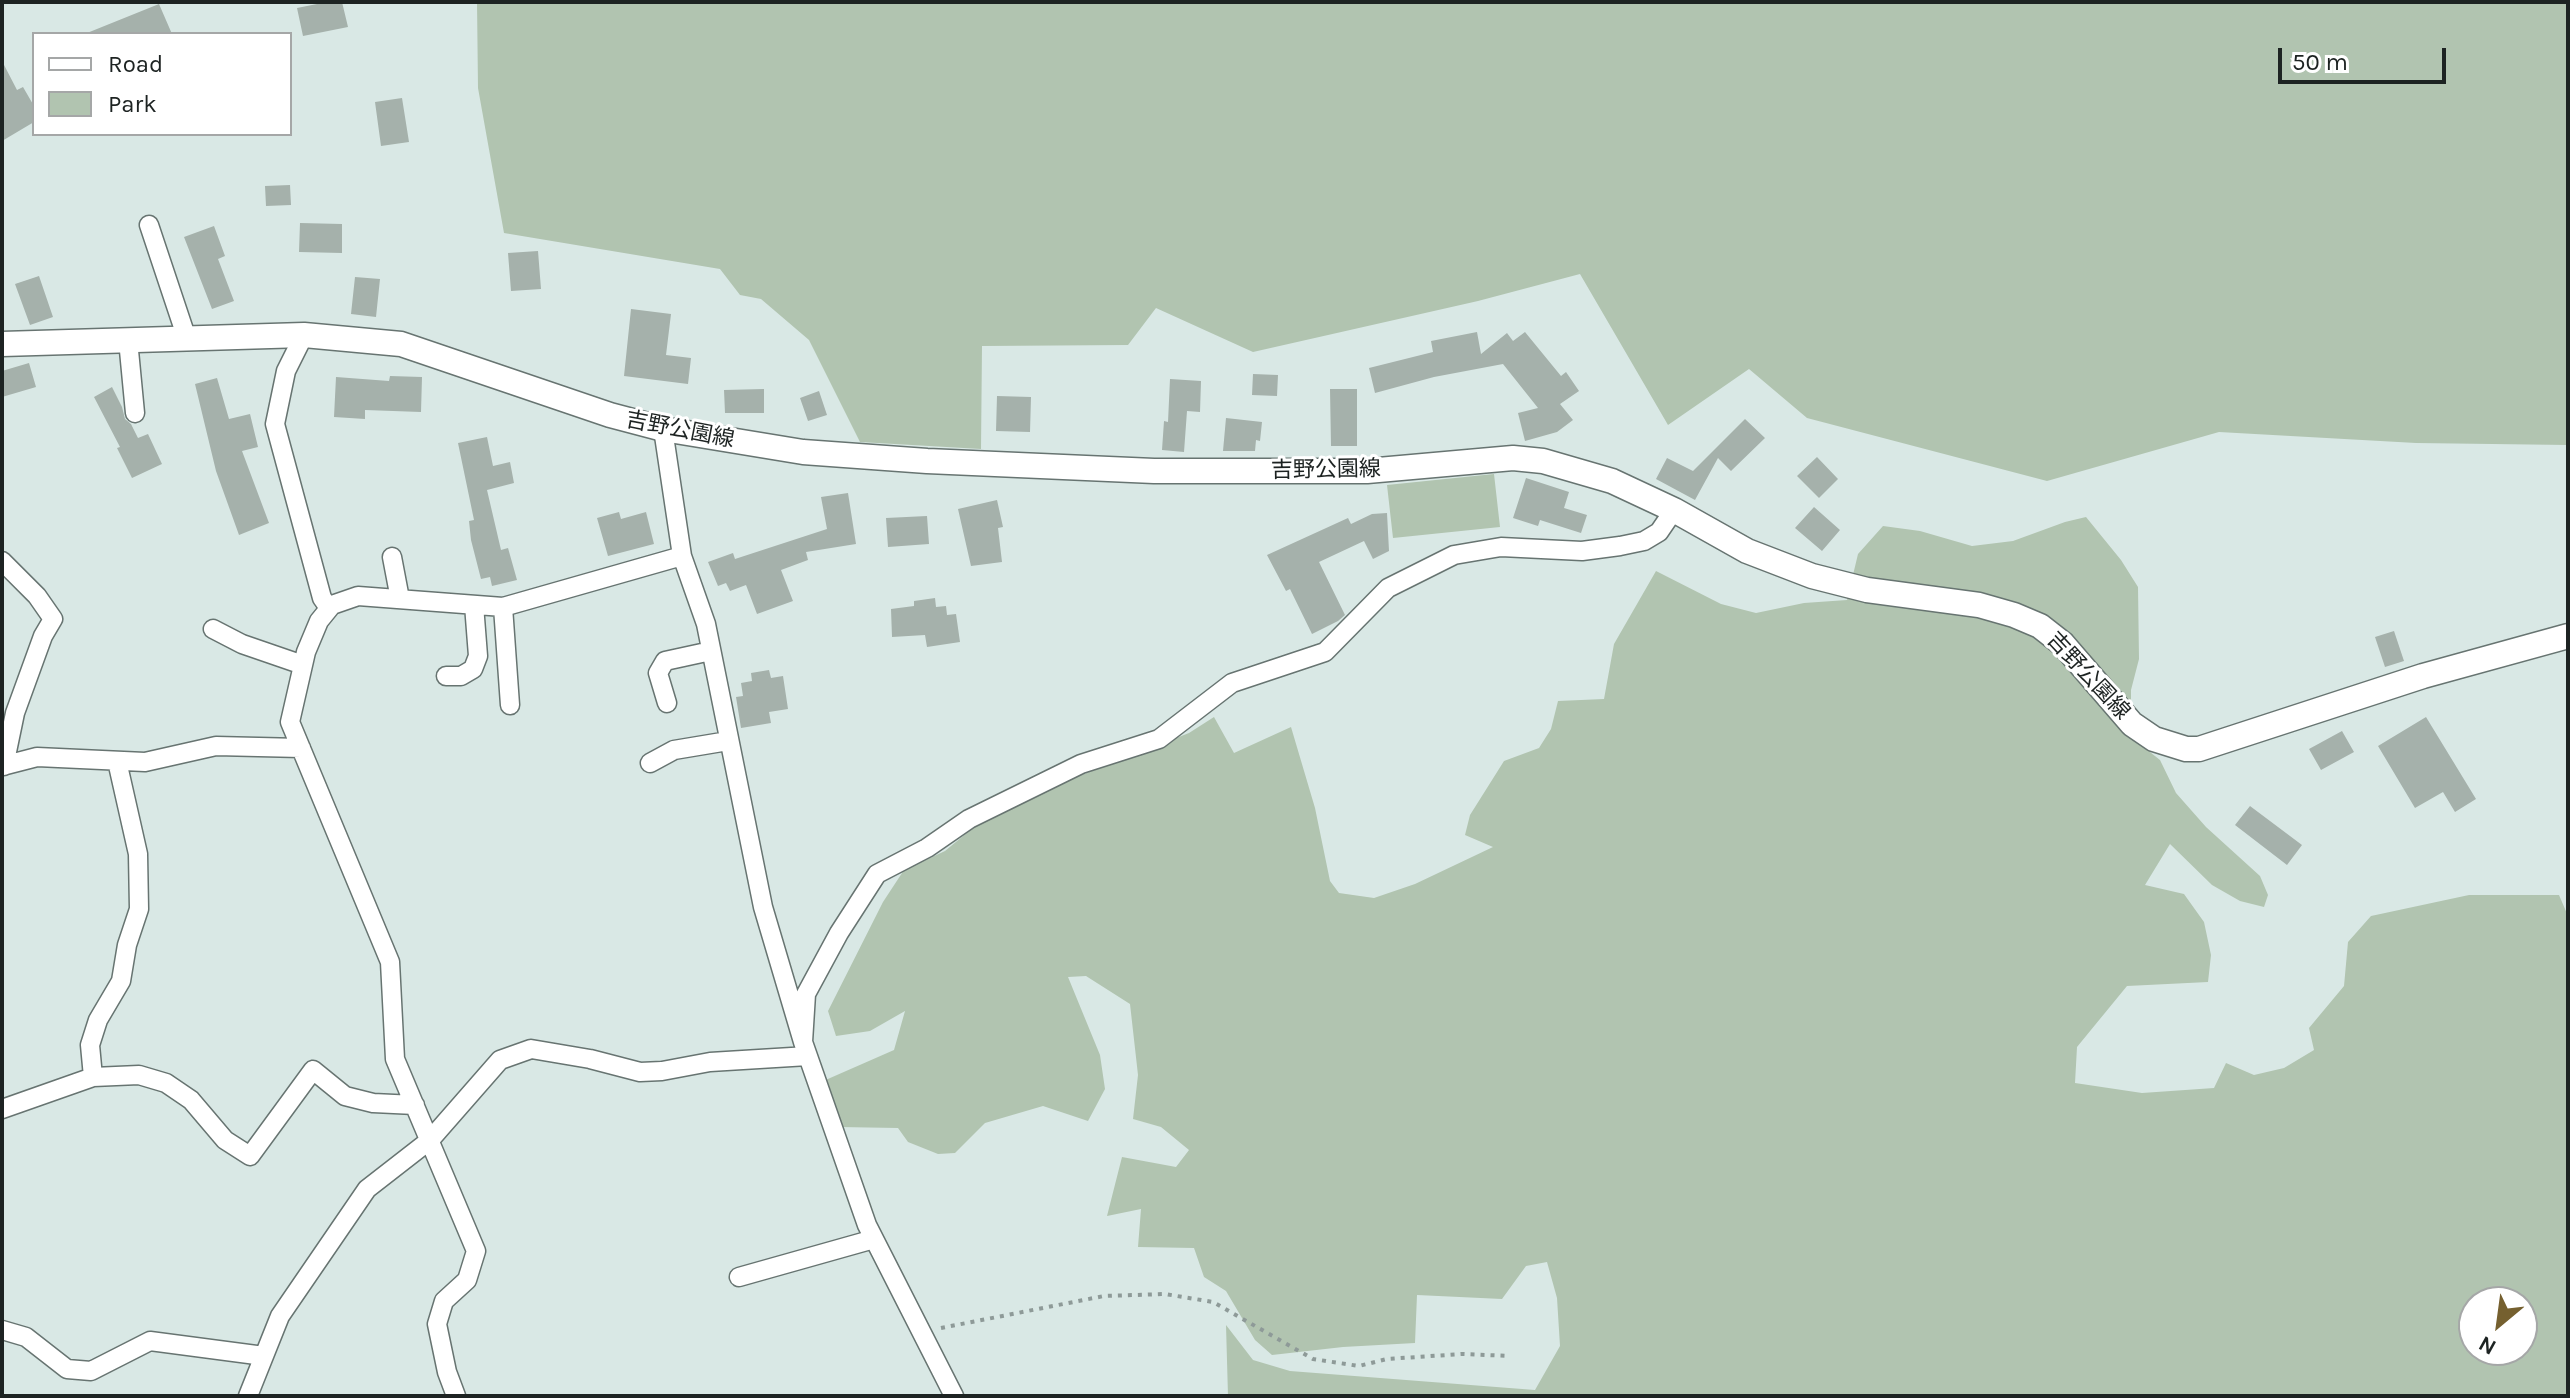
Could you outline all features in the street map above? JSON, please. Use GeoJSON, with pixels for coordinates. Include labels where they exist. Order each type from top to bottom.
{"type":"FeatureCollection","features":[{"type":"Feature","properties":{"kind":"main road","name":"吉野公園線"},"geometry":{"type":"LineString","coordinates":[[2,344],[304,335],[401,344],[610,415],[663,429],[803,452],[1154,471],[1367,471],[1513,458],[1573,468],[1612,481],[1674,510],[1747,551],[1812,576],[1867,590],[1979,605],[2040,626],[2063,644],[2132,724],[2154,739],[2186,749],[2199,749],[2423,676],[2568,636]]}},
{"type":"Feature","properties":{"kind":"street"},"geometry":{"type":"LineString","coordinates":[[149,225],[187,339]]}},
{"type":"Feature","properties":{"kind":"street"},"geometry":{"type":"LineString","coordinates":[[304,335],[286,371],[275,424],[322,598],[329,608]]}},
{"type":"Feature","properties":{"kind":"street"},"geometry":{"type":"LineString","coordinates":[[128,340],[135,413]]}},
{"type":"Feature","properties":{"kind":"street"},"geometry":{"type":"LineString","coordinates":[[663,429],[682,556],[706,624],[763,907],[805,1049],[874,1239],[954,1396]]}},
{"type":"Feature","properties":{"kind":"street"},"geometry":{"type":"LineString","coordinates":[[805,1049],[806,994],[839,933],[877,874],[927,848],[969,819],[1067,771],[1159,739],[1232,683],[1325,652],[1388,588],[1454,555],[1501,547],[1582,551],[1620,546],[1644,541],[1659,532],[1674,510]]}},
{"type":"Feature","properties":{"kind":"street"},"geometry":{"type":"LineString","coordinates":[[456,1396],[447,1372],[437,1324],[444,1301],[467,1280],[476,1251],[395,1059],[390,962],[290,722],[303,665],[319,621],[329,608],[358,596],[503,607],[682,556]]}},
{"type":"Feature","properties":{"kind":"street"},"geometry":{"type":"LineString","coordinates":[[392,557],[400,599]]}},
{"type":"Feature","properties":{"kind":"street"},"geometry":{"type":"LineString","coordinates":[[2,561],[37,596],[53,619],[43,636],[15,713],[3,766],[37,757],[145,762],[216,746],[301,748]]}},
{"type":"Feature","properties":{"kind":"street"},"geometry":{"type":"LineString","coordinates":[[446,676],[461,676],[473,669],[478,656],[474,605]]}},
{"type":"Feature","properties":{"kind":"street"},"geometry":{"type":"LineString","coordinates":[[503,607],[510,705]]}},
{"type":"Feature","properties":{"kind":"street"},"geometry":{"type":"LineString","coordinates":[[213,629],[242,644],[303,665]]}},
{"type":"Feature","properties":{"kind":"street"},"geometry":{"type":"LineString","coordinates":[[667,703],[658,673],[665,661],[711,651]]}},
{"type":"Feature","properties":{"kind":"street"},"geometry":{"type":"LineString","coordinates":[[650,763],[674,750],[728,741]]}},
{"type":"Feature","properties":{"kind":"street"},"geometry":{"type":"LineString","coordinates":[[93,1077],[90,1045],[98,1020],[121,981],[127,945],[139,909],[138,854],[117,761]]}},
{"type":"Feature","properties":{"kind":"street"},"geometry":{"type":"LineString","coordinates":[[248,1396],[280,1316],[367,1189],[430,1140],[500,1060],[531,1049],[640,1072],[805,1049]]}},
{"type":"Feature","properties":{"kind":"street"},"geometry":{"type":"LineString","coordinates":[[2,1109],[93,1077],[139,1075],[166,1083],[191,1100],[225,1140],[250,1156],[313,1070],[345,1096],[373,1103],[415,1105]]}},
{"type":"Feature","properties":{"kind":"street"},"geometry":{"type":"LineString","coordinates":[[739,1277],[874,1239]]}},
{"type":"Feature","properties":{"kind":"street"},"geometry":{"type":"LineString","coordinates":[[2,1330],[26,1337],[67,1369],[91,1371],[150,1341],[264,1356]]}},
{"type":"Feature","properties":{"kind":"path"},"geometry":{"type":"LineString","coordinates":[[919,1332],[1104,1296],[1165,1294],[1213,1302],[1313,1359],[1359,1366],[1387,1359],[1462,1354],[1510,1356]]}},
{"type":"Feature","properties":{"kind":"green space"},"geometry":{"type":"Polygon","coordinates":[[[477,2],[2568,2],[2568,445],[2416,443],[2219,432],[2047,481],[1807,418],[1749,369],[1668,425],[1580,274],[1478,301],[1253,352],[1156,308],[1128,345],[982,346],[981,449],[860,442],[809,340],[761,299],[740,295],[720,269],[504,233],[478,88],[477,2]]]}},
{"type":"Feature","properties":{"kind":"green space"},"geometry":{"type":"Polygon","coordinates":[[[1494,474],[1500,527],[1393,538],[1387,485],[1494,474]]]}},
{"type":"Feature","properties":{"kind":"green space"},"geometry":{"type":"Polygon","coordinates":[[[2086,517],[2121,560],[2138,587],[2139,659],[2131,690],[2131,737],[2160,760],[2176,793],[2206,827],[2260,876],[2268,895],[2264,907],[2240,901],[2212,885],[2170,844],[2145,885],[2184,894],[2204,922],[2211,955],[2208,982],[2127,986],[2077,1047],[2075,1083],[2142,1093],[2214,1088],[2226,1063],[2254,1075],[2284,1068],[2314,1050],[2309,1028],[2344,986],[2348,942],[2371,916],[2469,895],[2559,895],[2568,916],[2568,1396],[1228,1396],[1226,1325],[1253,1360],[1290,1371],[1535,1390],[1560,1346],[1557,1298],[1547,1262],[1526,1266],[1502,1299],[1417,1295],[1415,1343],[1272,1355],[1255,1340],[1226,1291],[1204,1277],[1194,1248],[1138,1247],[1141,1209],[1107,1216],[1122,1157],[1176,1167],[1189,1150],[1161,1127],[1133,1119],[1138,1075],[1130,1004],[1086,976],[1068,977],[1100,1055],[1105,1089],[1088,1121],[1043,1106],[985,1123],[955,1153],[938,1154],[908,1142],[898,1128],[839,1127],[821,1082],[894,1050],[905,1011],[870,1031],[836,1036],[828,1011],[883,902],[904,870],[945,851],[997,808],[1189,733],[1214,717],[1234,753],[1291,727],[1315,808],[1330,881],[1339,893],[1374,898],[1415,884],[1493,847],[1465,835],[1470,815],[1504,761],[1539,748],[1551,729],[1558,701],[1604,699],[1614,644],[1656,571],[1721,604],[1756,613],[1804,603],[1847,600],[1858,554],[1883,526],[1920,531],[1972,546],[2013,541],[2086,517]]]}},
{"type":"Feature","properties":{"kind":"building"},"geometry":{"type":"Polygon","coordinates":[[[342,2],[348,27],[303,36],[297,8],[342,2]]]}},
{"type":"Feature","properties":{"kind":"building"},"geometry":{"type":"Polygon","coordinates":[[[159,4],[171,32],[89,32],[159,4]]]}},
{"type":"Feature","properties":{"kind":"building"},"geometry":{"type":"Polygon","coordinates":[[[2,61],[17,90],[23,87],[32,103],[32,123],[2,141],[2,61]]]}},
{"type":"Feature","properties":{"kind":"building"},"geometry":{"type":"Polygon","coordinates":[[[402,98],[409,142],[381,146],[375,102],[402,98]]]}},
{"type":"Feature","properties":{"kind":"building"},"geometry":{"type":"Polygon","coordinates":[[[290,185],[291,205],[266,206],[265,186],[290,185]]]}},
{"type":"Feature","properties":{"kind":"building"},"geometry":{"type":"Polygon","coordinates":[[[300,223],[342,224],[342,253],[299,252],[300,223]]]}},
{"type":"Feature","properties":{"kind":"building"},"geometry":{"type":"Polygon","coordinates":[[[214,226],[225,256],[218,259],[234,301],[212,309],[184,237],[214,226]]]}},
{"type":"Feature","properties":{"kind":"building"},"geometry":{"type":"Polygon","coordinates":[[[538,251],[541,289],[511,291],[508,253],[538,251]]]}},
{"type":"Feature","properties":{"kind":"building"},"geometry":{"type":"Polygon","coordinates":[[[39,276],[53,317],[30,325],[15,284],[39,276]]]}},
{"type":"Feature","properties":{"kind":"building"},"geometry":{"type":"Polygon","coordinates":[[[355,277],[380,279],[376,317],[351,314],[355,277]]]}},
{"type":"Feature","properties":{"kind":"building"},"geometry":{"type":"Polygon","coordinates":[[[631,309],[671,314],[666,355],[691,358],[688,384],[624,376],[631,309]]]}},
{"type":"Feature","properties":{"kind":"building"},"geometry":{"type":"Polygon","coordinates":[[[1477,332],[1481,354],[1507,333],[1513,341],[1525,332],[1561,376],[1566,372],[1579,391],[1560,404],[1573,420],[1557,432],[1525,441],[1518,413],[1538,408],[1503,364],[1434,377],[1375,393],[1369,368],[1433,352],[1431,341],[1477,332]]]}},
{"type":"Feature","properties":{"kind":"building"},"geometry":{"type":"Polygon","coordinates":[[[29,363],[36,387],[2,397],[2,371],[29,363]]]}},
{"type":"Feature","properties":{"kind":"building"},"geometry":{"type":"Polygon","coordinates":[[[1253,374],[1278,375],[1277,396],[1252,395],[1253,374]]]}},
{"type":"Feature","properties":{"kind":"building"},"geometry":{"type":"Polygon","coordinates":[[[390,376],[422,377],[421,412],[365,410],[365,419],[334,417],[336,377],[389,381],[390,376]]]}},
{"type":"Feature","properties":{"kind":"building"},"geometry":{"type":"Polygon","coordinates":[[[217,378],[229,419],[250,414],[258,447],[242,451],[269,523],[239,535],[216,471],[195,384],[217,378]]]}},
{"type":"Feature","properties":{"kind":"building"},"geometry":{"type":"Polygon","coordinates":[[[1170,379],[1201,381],[1200,412],[1187,411],[1184,452],[1162,450],[1164,421],[1168,422],[1170,379]]]}},
{"type":"Feature","properties":{"kind":"building"},"geometry":{"type":"Polygon","coordinates":[[[112,387],[125,419],[138,438],[148,434],[162,464],[132,478],[94,397],[112,387]]]}},
{"type":"Feature","properties":{"kind":"building"},"geometry":{"type":"Polygon","coordinates":[[[764,389],[764,413],[725,413],[724,390],[764,389]]]}},
{"type":"Feature","properties":{"kind":"building"},"geometry":{"type":"Polygon","coordinates":[[[1330,389],[1357,389],[1357,446],[1331,446],[1330,389]]]}},
{"type":"Feature","properties":{"kind":"building"},"geometry":{"type":"Polygon","coordinates":[[[819,391],[827,415],[808,421],[800,398],[819,391]]]}},
{"type":"Feature","properties":{"kind":"building"},"geometry":{"type":"Polygon","coordinates":[[[997,396],[1031,397],[1030,432],[996,431],[997,396]]]}},
{"type":"Feature","properties":{"kind":"building"},"geometry":{"type":"Polygon","coordinates":[[[1226,418],[1262,422],[1260,441],[1256,440],[1255,451],[1223,451],[1226,418]]]}},
{"type":"Feature","properties":{"kind":"building"},"geometry":{"type":"Polygon","coordinates":[[[1745,419],[1765,438],[1731,471],[1718,458],[1695,500],[1656,479],[1667,458],[1693,471],[1745,419]]]}},
{"type":"Feature","properties":{"kind":"building"},"geometry":{"type":"Polygon","coordinates":[[[487,437],[493,466],[510,462],[514,483],[487,490],[501,550],[508,548],[517,580],[492,586],[490,577],[481,579],[471,540],[469,521],[474,520],[458,443],[487,437]]]}},
{"type":"Feature","properties":{"kind":"building"},"geometry":{"type":"Polygon","coordinates":[[[1817,457],[1838,479],[1819,498],[1797,476],[1817,457]]]}},
{"type":"Feature","properties":{"kind":"building"},"geometry":{"type":"Polygon","coordinates":[[[1526,478],[1569,492],[1564,508],[1587,515],[1581,533],[1540,520],[1538,526],[1513,518],[1526,478]]]}},
{"type":"Feature","properties":{"kind":"building"},"geometry":{"type":"Polygon","coordinates":[[[848,493],[856,544],[806,552],[808,560],[781,570],[793,601],[757,614],[746,585],[730,591],[726,583],[718,586],[708,562],[733,553],[735,559],[827,529],[821,497],[848,493]]]}},
{"type":"Feature","properties":{"kind":"building"},"geometry":{"type":"Polygon","coordinates":[[[997,500],[1003,527],[998,528],[1002,562],[971,566],[958,509],[997,500]]]}},
{"type":"Feature","properties":{"kind":"building"},"geometry":{"type":"Polygon","coordinates":[[[1814,507],[1840,530],[1822,551],[1795,528],[1814,507]]]}},
{"type":"Feature","properties":{"kind":"building"},"geometry":{"type":"Polygon","coordinates":[[[619,512],[621,519],[646,512],[654,544],[608,556],[597,518],[619,512]]]}},
{"type":"Feature","properties":{"kind":"building"},"geometry":{"type":"Polygon","coordinates":[[[1387,513],[1389,551],[1373,559],[1364,541],[1319,562],[1345,615],[1312,634],[1290,589],[1286,591],[1267,555],[1348,518],[1351,524],[1372,514],[1387,513]]]}},
{"type":"Feature","properties":{"kind":"building"},"geometry":{"type":"Polygon","coordinates":[[[927,516],[929,544],[888,547],[886,518],[927,516]]]}},
{"type":"Feature","properties":{"kind":"building"},"geometry":{"type":"Polygon","coordinates":[[[935,598],[936,607],[946,606],[947,615],[956,614],[960,642],[927,647],[925,635],[892,637],[891,609],[914,606],[914,601],[935,598]]]}},
{"type":"Feature","properties":{"kind":"building"},"geometry":{"type":"Polygon","coordinates":[[[2394,631],[2404,661],[2385,667],[2375,637],[2394,631]]]}},
{"type":"Feature","properties":{"kind":"building"},"geometry":{"type":"Polygon","coordinates":[[[769,670],[771,678],[783,676],[788,709],[769,712],[771,723],[741,728],[736,697],[743,696],[741,683],[752,681],[751,673],[769,670]]]}},
{"type":"Feature","properties":{"kind":"building"},"geometry":{"type":"Polygon","coordinates":[[[2426,717],[2476,799],[2455,812],[2443,792],[2415,808],[2378,746],[2426,717]]]}},
{"type":"Feature","properties":{"kind":"building"},"geometry":{"type":"Polygon","coordinates":[[[2342,731],[2354,752],[2321,770],[2309,749],[2342,731]]]}},
{"type":"Feature","properties":{"kind":"building"},"geometry":{"type":"Polygon","coordinates":[[[2250,806],[2302,845],[2287,865],[2235,825],[2250,806]]]}}]}
